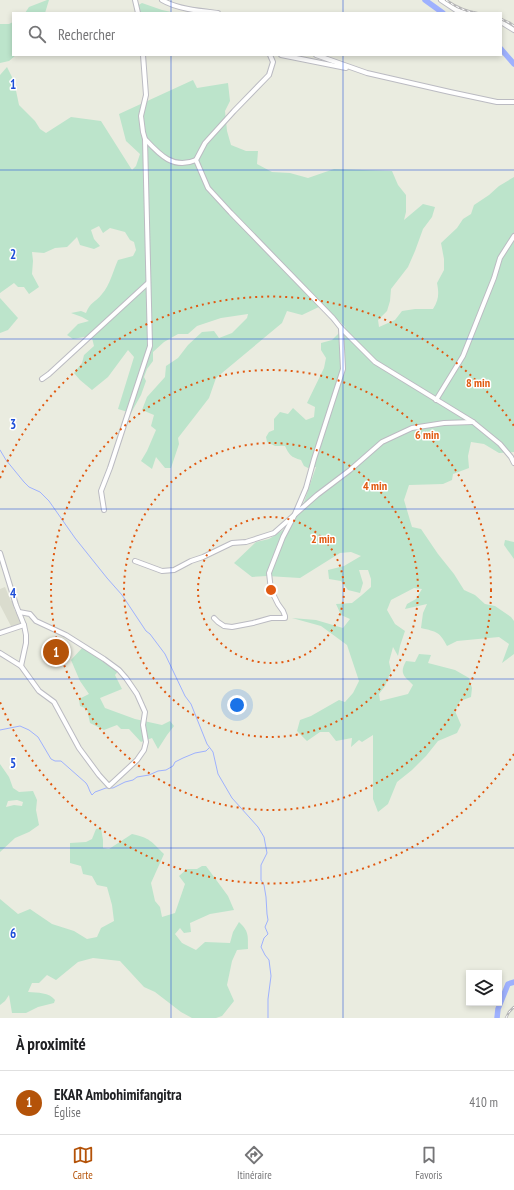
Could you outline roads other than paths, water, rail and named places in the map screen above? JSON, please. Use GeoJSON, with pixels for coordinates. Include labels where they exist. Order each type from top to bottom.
{"type":"FeatureCollection","features":[{"type":"Feature","properties":{"kind":"street"},"geometry":{"type":"LineString","coordinates":[[135,0],[138,12]]}},
{"type":"Feature","properties":{"kind":"street"},"geometry":{"type":"LineString","coordinates":[[162,0],[191,9],[211,12]]}},
{"type":"Feature","properties":{"kind":"street"},"geometry":{"type":"LineString","coordinates":[[441,0],[456,10],[462,12]]}},
{"type":"Feature","properties":{"kind":"street"},"geometry":{"type":"LineString","coordinates":[[502,23],[514,30]]}},
{"type":"Feature","properties":{"kind":"street"},"geometry":{"type":"LineString","coordinates":[[104,510],[101,491],[150,346],[145,139],[141,116],[146,95],[143,56]]}},
{"type":"Feature","properties":{"kind":"street"},"geometry":{"type":"LineString","coordinates":[[145,139],[161,155],[177,164],[190,163],[196,160],[205,143],[269,74],[273,62],[270,56]]}},
{"type":"Feature","properties":{"kind":"street"},"geometry":{"type":"LineString","coordinates":[[286,56],[354,69],[497,102],[514,102]]}},
{"type":"Feature","properties":{"kind":"street"},"geometry":{"type":"LineString","coordinates":[[319,56],[354,69]]}},
{"type":"Feature","properties":{"kind":"street"},"geometry":{"type":"LineString","coordinates":[[196,160],[208,188],[230,213],[375,362],[473,422],[500,444],[514,463]]}},
{"type":"Feature","properties":{"kind":"street"},"geometry":{"type":"LineString","coordinates":[[436,400],[463,356],[494,278],[500,258],[514,236]]}},
{"type":"Feature","properties":{"kind":"street"},"geometry":{"type":"LineString","coordinates":[[42,379],[148,283]]}},
{"type":"Feature","properties":{"kind":"street"},"geometry":{"type":"LineString","coordinates":[[214,618],[224,626],[232,626],[253,623],[271,618],[285,618],[283,611],[271,590],[270,573],[283,537],[306,488],[342,369],[341,328]]}},
{"type":"Feature","properties":{"kind":"street"},"geometry":{"type":"LineString","coordinates":[[134,561],[162,571],[174,570],[190,561],[203,557],[232,543],[246,542],[274,534],[382,442],[412,428],[444,423],[473,422]]}},
{"type":"Feature","properties":{"kind":"street"},"geometry":{"type":"LineString","coordinates":[[0,553],[26,635],[26,643],[21,666]]}},
{"type":"Feature","properties":{"kind":"street"},"geometry":{"type":"LineString","coordinates":[[0,654],[21,666],[39,691],[54,702],[79,748],[109,786],[139,758],[144,750],[146,742],[143,725],[145,712],[137,694],[126,678],[119,670],[78,642],[36,621],[30,614],[19,612]]}},
{"type":"Feature","properties":{"kind":"street"},"geometry":{"type":"LineString","coordinates":[[0,633],[24,625]]}},
{"type":"Feature","properties":{"kind":"waterway"},"geometry":{"type":"LineString","coordinates":[[425,0],[442,12]]}},
{"type":"Feature","properties":{"kind":"waterway"},"geometry":{"type":"LineString","coordinates":[[502,50],[514,64]]}},
{"type":"Feature","properties":{"kind":"waterway"},"geometry":{"type":"LineString","coordinates":[[0,450],[24,482],[29,487],[40,492],[49,501],[75,538],[122,595],[146,631],[165,654],[185,696],[191,704],[207,744],[213,752],[218,774],[232,798],[258,827],[264,837],[267,853],[261,865],[261,880],[264,885],[266,897],[268,920],[265,927],[268,934],[264,938],[261,947],[269,960],[271,976],[268,999],[268,1018]]}},
{"type":"Feature","properties":{"kind":"waterway"},"geometry":{"type":"LineString","coordinates":[[0,730],[20,726],[29,730],[38,737],[51,759],[61,761],[86,783],[92,795],[95,792],[106,788],[113,788],[137,777],[166,770],[173,766],[175,762],[195,753],[206,751],[209,748]]}},
{"type":"Feature","properties":{"kind":"waterway"},"geometry":{"type":"LineString","coordinates":[[497,1018],[498,1009],[508,984],[514,982]]}},
{"type":"Feature","properties":{"kind":"railway"},"geometry":{"type":"LineString","coordinates":[[446,0],[453,5],[472,12]]}},
{"type":"Feature","properties":{"kind":"railway"},"geometry":{"type":"LineString","coordinates":[[502,19],[514,26]]}},
{"type":"Feature","properties":{"kind":"railway"},"geometry":{"type":"LineString","coordinates":[[506,1018],[514,1007]]}},
{"type":"Feature","properties":{"kind":"place","name":"EKAR Ambohimifangitra"},"geometry":{"type":"Point","coordinates":[56,652]}}]}
